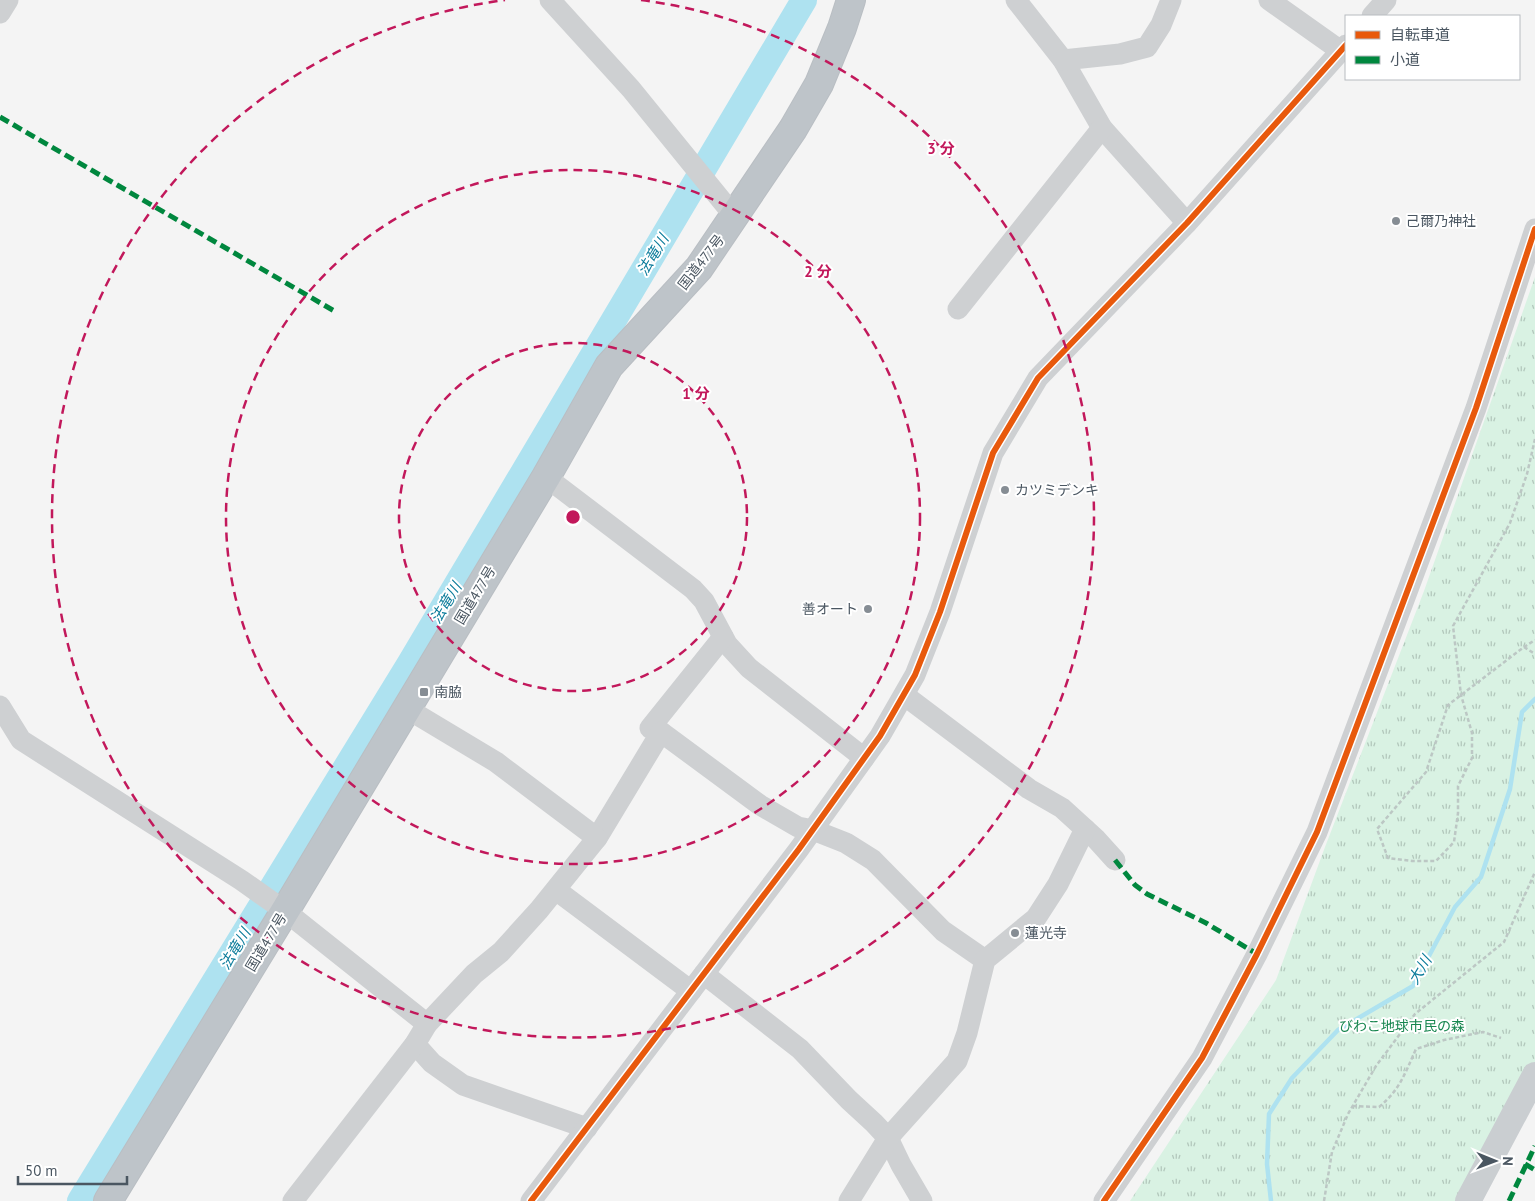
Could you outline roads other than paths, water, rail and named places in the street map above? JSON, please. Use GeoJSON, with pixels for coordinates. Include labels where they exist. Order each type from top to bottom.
{"type":"FeatureCollection","features":[{"type":"Feature","properties":{"kind":"highway","name":"国道477号"},"geometry":{"type":"LineString","coordinates":[[108,1201],[546,477],[609,366],[699,268],[794,129],[818,84],[842,28],[851,0]]}},
{"type":"Feature","properties":{"kind":"main road"},"geometry":{"type":"LineString","coordinates":[[1468,1201],[1535,1076]]}},
{"type":"Feature","properties":{"kind":"street"},"geometry":{"type":"LineString","coordinates":[[0,13],[8,0]]}},
{"type":"Feature","properties":{"kind":"street"},"geometry":{"type":"LineString","coordinates":[[550,0],[632,89],[735,217]]}},
{"type":"Feature","properties":{"kind":"street"},"geometry":{"type":"LineString","coordinates":[[1016,0],[1063,60],[1102,128],[1187,223]]}},
{"type":"Feature","properties":{"kind":"street"},"geometry":{"type":"LineString","coordinates":[[1063,60],[1120,54],[1147,46],[1161,25],[1171,0]]}},
{"type":"Feature","properties":{"kind":"street"},"geometry":{"type":"LineString","coordinates":[[531,1201],[704,974],[880,736],[915,675],[940,612],[993,452],[1038,378],[1187,223],[1344,48],[1269,0]]}},
{"type":"Feature","properties":{"kind":"street"},"geometry":{"type":"LineString","coordinates":[[1373,15],[1386,0]]}},
{"type":"Feature","properties":{"kind":"street"},"geometry":{"type":"LineString","coordinates":[[958,309],[1102,128]]}},
{"type":"Feature","properties":{"kind":"street"},"geometry":{"type":"LineString","coordinates":[[1104,1201],[1202,1058],[1257,954],[1317,832],[1476,408],[1535,229]]}},
{"type":"Feature","properties":{"kind":"street"},"geometry":{"type":"LineString","coordinates":[[546,477],[693,589],[704,601],[727,644],[749,668],[864,758]]}},
{"type":"Feature","properties":{"kind":"street"},"geometry":{"type":"LineString","coordinates":[[723,636],[650,728],[661,732],[760,804],[798,827],[812,830],[846,843],[873,860],[943,931],[985,960]]}},
{"type":"Feature","properties":{"kind":"street"},"geometry":{"type":"LineString","coordinates":[[904,695],[1029,790],[1062,808],[1115,860]]}},
{"type":"Feature","properties":{"kind":"street"},"geometry":{"type":"LineString","coordinates":[[0,706],[21,740],[241,880],[285,911],[427,1024]]}},
{"type":"Feature","properties":{"kind":"street"},"geometry":{"type":"LineString","coordinates":[[406,708],[496,762],[598,838]]}},
{"type":"Feature","properties":{"kind":"street"},"geometry":{"type":"LineString","coordinates":[[293,1201],[415,1044],[427,1024],[474,974],[501,952],[556,890],[598,838],[661,732]]}},
{"type":"Feature","properties":{"kind":"street"},"geometry":{"type":"LineString","coordinates":[[849,1201],[888,1138],[957,1061],[967,1033],[985,960],[1036,918],[1058,884],[1085,829]]}},
{"type":"Feature","properties":{"kind":"street"},"geometry":{"type":"LineString","coordinates":[[556,890],[691,991]]}},
{"type":"Feature","properties":{"kind":"street"},"geometry":{"type":"LineString","coordinates":[[704,974],[800,1049],[888,1138],[922,1201]]}},
{"type":"Feature","properties":{"kind":"street"},"geometry":{"type":"LineString","coordinates":[[415,1044],[432,1063],[463,1085],[587,1128]]}},
{"type":"Feature","properties":{"kind":"waterway","name":"法竜川"},"geometry":{"type":"LineString","coordinates":[[80,1201],[410,663],[804,0]]}},
{"type":"Feature","properties":{"kind":"waterway","name":"大川"},"geometry":{"type":"LineString","coordinates":[[1271,1201],[1267,1164],[1269,1114],[1292,1078],[1338,1030],[1413,986],[1455,907],[1481,877],[1510,789],[1522,712],[1535,699]]}},
{"type":"Feature","properties":{"kind":"place","name":"己爾乃神社"},"geometry":{"type":"Point","coordinates":[1396,221]}},
{"type":"Feature","properties":{"kind":"place","name":"カツミデンキ"},"geometry":{"type":"Point","coordinates":[1005,490]}},
{"type":"Feature","properties":{"kind":"place","name":"善オート"},"geometry":{"type":"Point","coordinates":[868,609]}},
{"type":"Feature","properties":{"kind":"place","name":"南脇"},"geometry":{"type":"Point","coordinates":[424,692]}},
{"type":"Feature","properties":{"kind":"place","name":"蓮光寺"},"geometry":{"type":"Point","coordinates":[1015,933]}},
{"type":"Feature","properties":{"kind":"park label","name":"びわこ地球市民の森"},"geometry":{"type":"Point","coordinates":[1402,1026]}}]}
